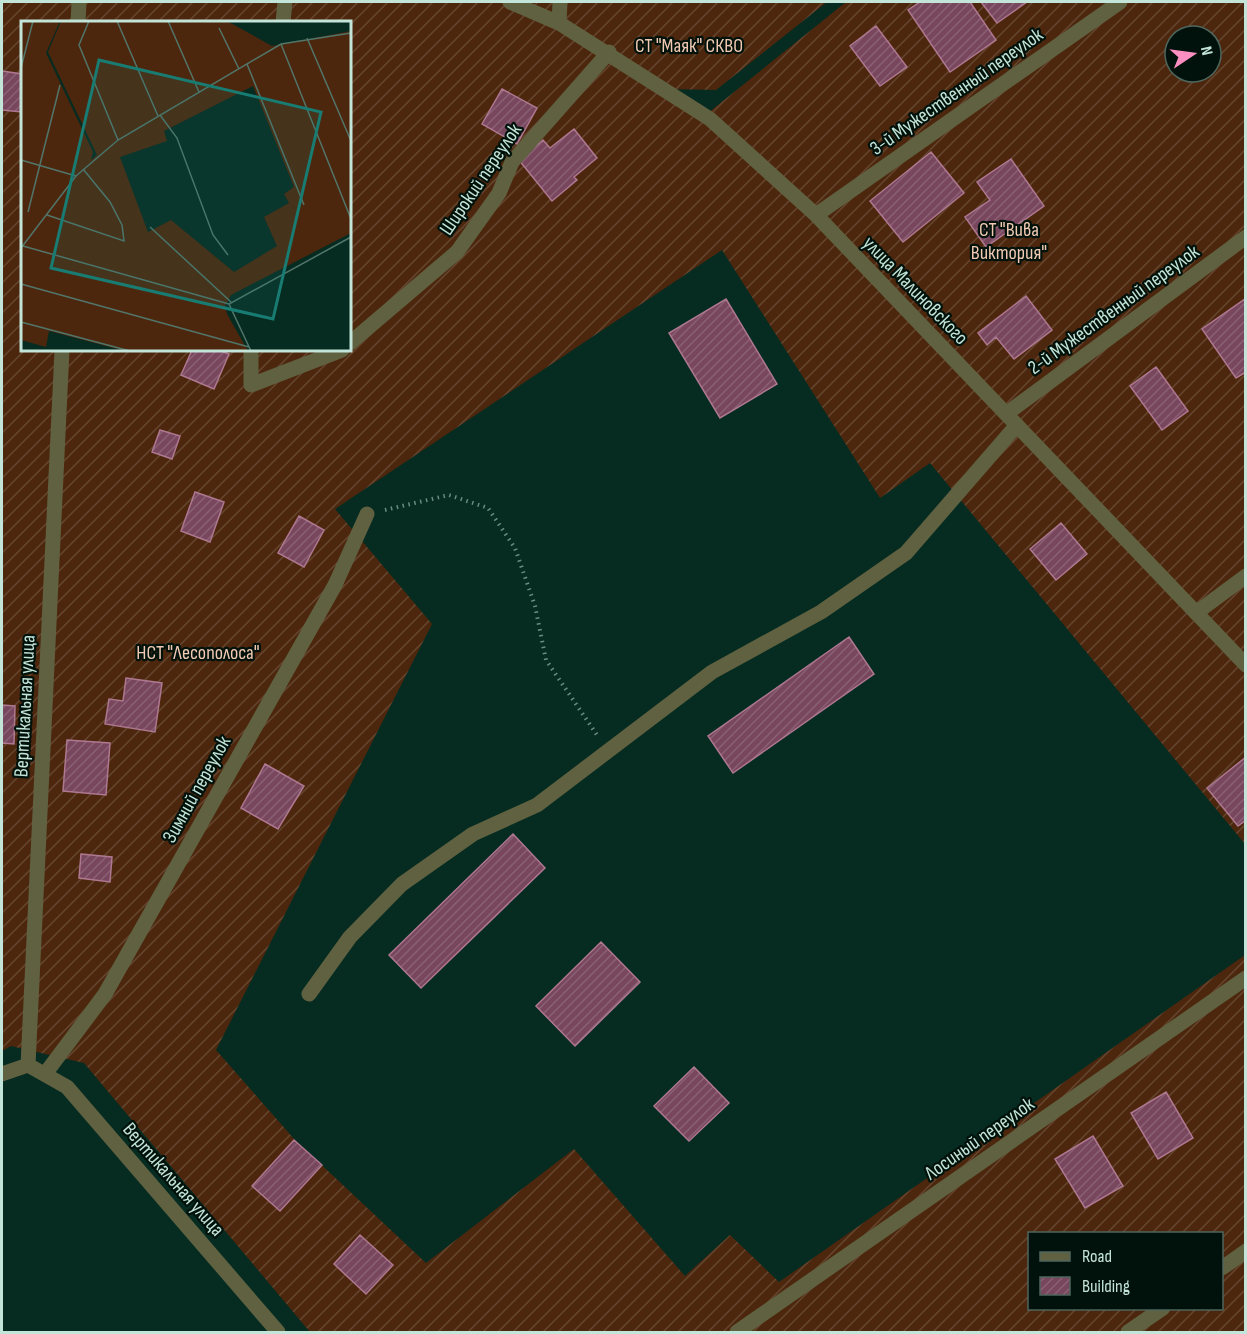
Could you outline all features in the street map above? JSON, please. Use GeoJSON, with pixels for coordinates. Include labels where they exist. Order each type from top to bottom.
{"type":"FeatureCollection","features":[{"type":"Feature","properties":{"kind":"street"},"geometry":{"type":"LineString","coordinates":[[78,21],[79,2]]}},
{"type":"Feature","properties":{"kind":"street"},"geometry":{"type":"LineString","coordinates":[[283,21],[285,2]]}},
{"type":"Feature","properties":{"kind":"street","name":"улица Малиновского"},"geometry":{"type":"LineString","coordinates":[[510,2],[559,23],[609,52],[710,119],[816,215],[1245,665]]}},
{"type":"Feature","properties":{"kind":"street"},"geometry":{"type":"LineString","coordinates":[[559,23],[560,2]]}},
{"type":"Feature","properties":{"kind":"street","name":"3-й Мужественный переулок"},"geometry":{"type":"LineString","coordinates":[[816,215],[1120,2]]}},
{"type":"Feature","properties":{"kind":"street","name":"Широкий переулок"},"geometry":{"type":"LineString","coordinates":[[351,342],[457,252],[499,194],[512,162],[609,52]]}},
{"type":"Feature","properties":{"kind":"street","name":"2-й Мужественный переулок"},"geometry":{"type":"LineString","coordinates":[[309,994],[350,937],[402,884],[473,834],[537,805],[609,753],[712,672],[821,612],[906,553],[1011,420],[1245,237]]}},
{"type":"Feature","properties":{"kind":"street","name":"Вертикальная улица"},"geometry":{"type":"LineString","coordinates":[[62,351],[28,1065],[67,1087],[278,1332]]}},
{"type":"Feature","properties":{"kind":"street"},"geometry":{"type":"LineString","coordinates":[[251,351],[251,385],[339,351]]}},
{"type":"Feature","properties":{"kind":"street","name":"Зимний переулок"},"geometry":{"type":"LineString","coordinates":[[45,1074],[105,994],[335,585],[367,514]]}},
{"type":"Feature","properties":{"kind":"street"},"geometry":{"type":"LineString","coordinates":[[1196,613],[1245,576]]}},
{"type":"Feature","properties":{"kind":"street","name":"Лосиный переулок"},"geometry":{"type":"LineString","coordinates":[[737,1332],[1245,978]]}},
{"type":"Feature","properties":{"kind":"street"},"geometry":{"type":"LineString","coordinates":[[2,1074],[28,1065]]}},
{"type":"Feature","properties":{"kind":"street"},"geometry":{"type":"LineString","coordinates":[[1223,1267],[1245,1251]]}},
{"type":"Feature","properties":{"kind":"street"},"geometry":{"type":"LineString","coordinates":[[1128,1332],[1160,1310]]}},
{"type":"Feature","properties":{"kind":"path"},"geometry":{"type":"LineString","coordinates":[[367,514],[449,495],[488,508],[515,548],[535,606],[546,660],[609,753]]}},
{"type":"Feature","properties":{"kind":"green space","name":"НСТ \"Лесополоса\""},"geometry":{"type":"Polygon","coordinates":[[[2,2],[507,2],[559,24],[703,117],[846,2],[1245,2],[1245,844],[930,463],[880,498],[722,250],[335,509],[432,624],[216,1050],[295,1140],[426,1263],[574,1149],[685,1276],[730,1235],[779,1282],[1245,955],[1245,1332],[310,1332],[84,1063],[11,1046],[2,1051],[2,2]]]}},
{"type":"Feature","properties":{"kind":"green space","name":"СТ \"Маяк\" СКВО"},"geometry":{"type":"Polygon","coordinates":[[[521,2],[827,2],[716,90],[667,89],[521,2]]]}},
{"type":"Feature","properties":{"kind":"building"},"geometry":{"type":"Polygon","coordinates":[[[920,2],[970,2],[996,40],[950,72],[908,10],[920,2]]]}},
{"type":"Feature","properties":{"kind":"building"},"geometry":{"type":"Polygon","coordinates":[[[981,2],[1027,2],[997,23],[981,2]]]}},
{"type":"Feature","properties":{"kind":"building"},"geometry":{"type":"Polygon","coordinates":[[[876,26],[907,67],[880,86],[850,46],[876,26]]]}},
{"type":"Feature","properties":{"kind":"building"},"geometry":{"type":"Polygon","coordinates":[[[2,71],[21,74],[21,112],[2,110],[2,71]]]}},
{"type":"Feature","properties":{"kind":"building"},"geometry":{"type":"Polygon","coordinates":[[[502,89],[537,108],[517,144],[482,124],[502,89]]]}},
{"type":"Feature","properties":{"kind":"building"},"geometry":{"type":"Polygon","coordinates":[[[574,129],[597,158],[574,177],[577,180],[552,201],[519,160],[543,140],[550,148],[574,129]]]}},
{"type":"Feature","properties":{"kind":"building"},"geometry":{"type":"Polygon","coordinates":[[[931,152],[964,193],[903,242],[870,201],[931,152]]]}},
{"type":"Feature","properties":{"kind":"building"},"geometry":{"type":"Polygon","coordinates":[[[1011,159],[1044,206],[986,247],[965,217],[990,200],[977,182],[1011,159]]]}},
{"type":"Feature","properties":{"kind":"building"},"geometry":{"type":"Polygon","coordinates":[[[1026,296],[1052,330],[1014,359],[996,337],[987,345],[978,333],[1026,296]]]}},
{"type":"Feature","properties":{"kind":"building"},"geometry":{"type":"Polygon","coordinates":[[[726,299],[777,384],[720,418],[669,333],[726,299]]]}},
{"type":"Feature","properties":{"kind":"building"},"geometry":{"type":"Polygon","coordinates":[[[1245,299],[1246,372],[1236,378],[1202,329],[1245,299]]]}},
{"type":"Feature","properties":{"kind":"building"},"geometry":{"type":"Polygon","coordinates":[[[192,351],[221,351],[229,354],[214,389],[181,375],[192,351]]]}},
{"type":"Feature","properties":{"kind":"building"},"geometry":{"type":"Polygon","coordinates":[[[1156,367],[1188,411],[1162,430],[1130,386],[1156,367]]]}},
{"type":"Feature","properties":{"kind":"building"},"geometry":{"type":"Polygon","coordinates":[[[160,430],[180,436],[172,459],[152,452],[160,430]]]}},
{"type":"Feature","properties":{"kind":"building"},"geometry":{"type":"Polygon","coordinates":[[[195,492],[224,502],[210,542],[181,531],[195,492]]]}},
{"type":"Feature","properties":{"kind":"building"},"geometry":{"type":"Polygon","coordinates":[[[299,516],[324,530],[304,567],[278,553],[299,516]]]}},
{"type":"Feature","properties":{"kind":"building"},"geometry":{"type":"Polygon","coordinates":[[[1061,523],[1087,554],[1056,580],[1030,549],[1061,523]]]}},
{"type":"Feature","properties":{"kind":"building"},"geometry":{"type":"Polygon","coordinates":[[[849,637],[874,674],[733,773],[708,736],[849,637]]]}},
{"type":"Feature","properties":{"kind":"building"},"geometry":{"type":"Polygon","coordinates":[[[126,678],[162,683],[155,732],[105,724],[109,699],[123,701],[126,678]]]}},
{"type":"Feature","properties":{"kind":"building"},"geometry":{"type":"Polygon","coordinates":[[[2,705],[15,706],[14,744],[2,743],[2,705]]]}},
{"type":"Feature","properties":{"kind":"building"},"geometry":{"type":"Polygon","coordinates":[[[67,740],[110,743],[106,795],[63,791],[67,740]]]}},
{"type":"Feature","properties":{"kind":"building"},"geometry":{"type":"Polygon","coordinates":[[[1246,757],[1246,820],[1238,826],[1207,788],[1246,757]]]}},
{"type":"Feature","properties":{"kind":"building"},"geometry":{"type":"Polygon","coordinates":[[[265,764],[304,786],[278,829],[241,808],[265,764]]]}},
{"type":"Feature","properties":{"kind":"building"},"geometry":{"type":"Polygon","coordinates":[[[513,834],[545,868],[421,988],[389,955],[513,834]]]}},
{"type":"Feature","properties":{"kind":"building"},"geometry":{"type":"Polygon","coordinates":[[[81,854],[112,857],[110,882],[79,878],[81,854]]]}},
{"type":"Feature","properties":{"kind":"building"},"geometry":{"type":"Polygon","coordinates":[[[601,942],[640,982],[575,1046],[536,1006],[601,942]]]}},
{"type":"Feature","properties":{"kind":"building"},"geometry":{"type":"Polygon","coordinates":[[[694,1067],[729,1103],[689,1141],[654,1106],[694,1067]]]}},
{"type":"Feature","properties":{"kind":"building"},"geometry":{"type":"Polygon","coordinates":[[[1166,1092],[1193,1138],[1158,1159],[1131,1113],[1166,1092]]]}},
{"type":"Feature","properties":{"kind":"building"},"geometry":{"type":"Polygon","coordinates":[[[1093,1136],[1123,1186],[1085,1208],[1055,1159],[1093,1136]]]}},
{"type":"Feature","properties":{"kind":"building"},"geometry":{"type":"Polygon","coordinates":[[[294,1140],[322,1165],[280,1211],[252,1186],[294,1140]]]}},
{"type":"Feature","properties":{"kind":"building"},"geometry":{"type":"Polygon","coordinates":[[[360,1235],[393,1265],[366,1294],[334,1264],[360,1235]]]}},
{"type":"Feature","properties":{"kind":"park label","name":"СТ \"Вива Виктория\""},"geometry":{"type":"Point","coordinates":[1009,240]}}]}
